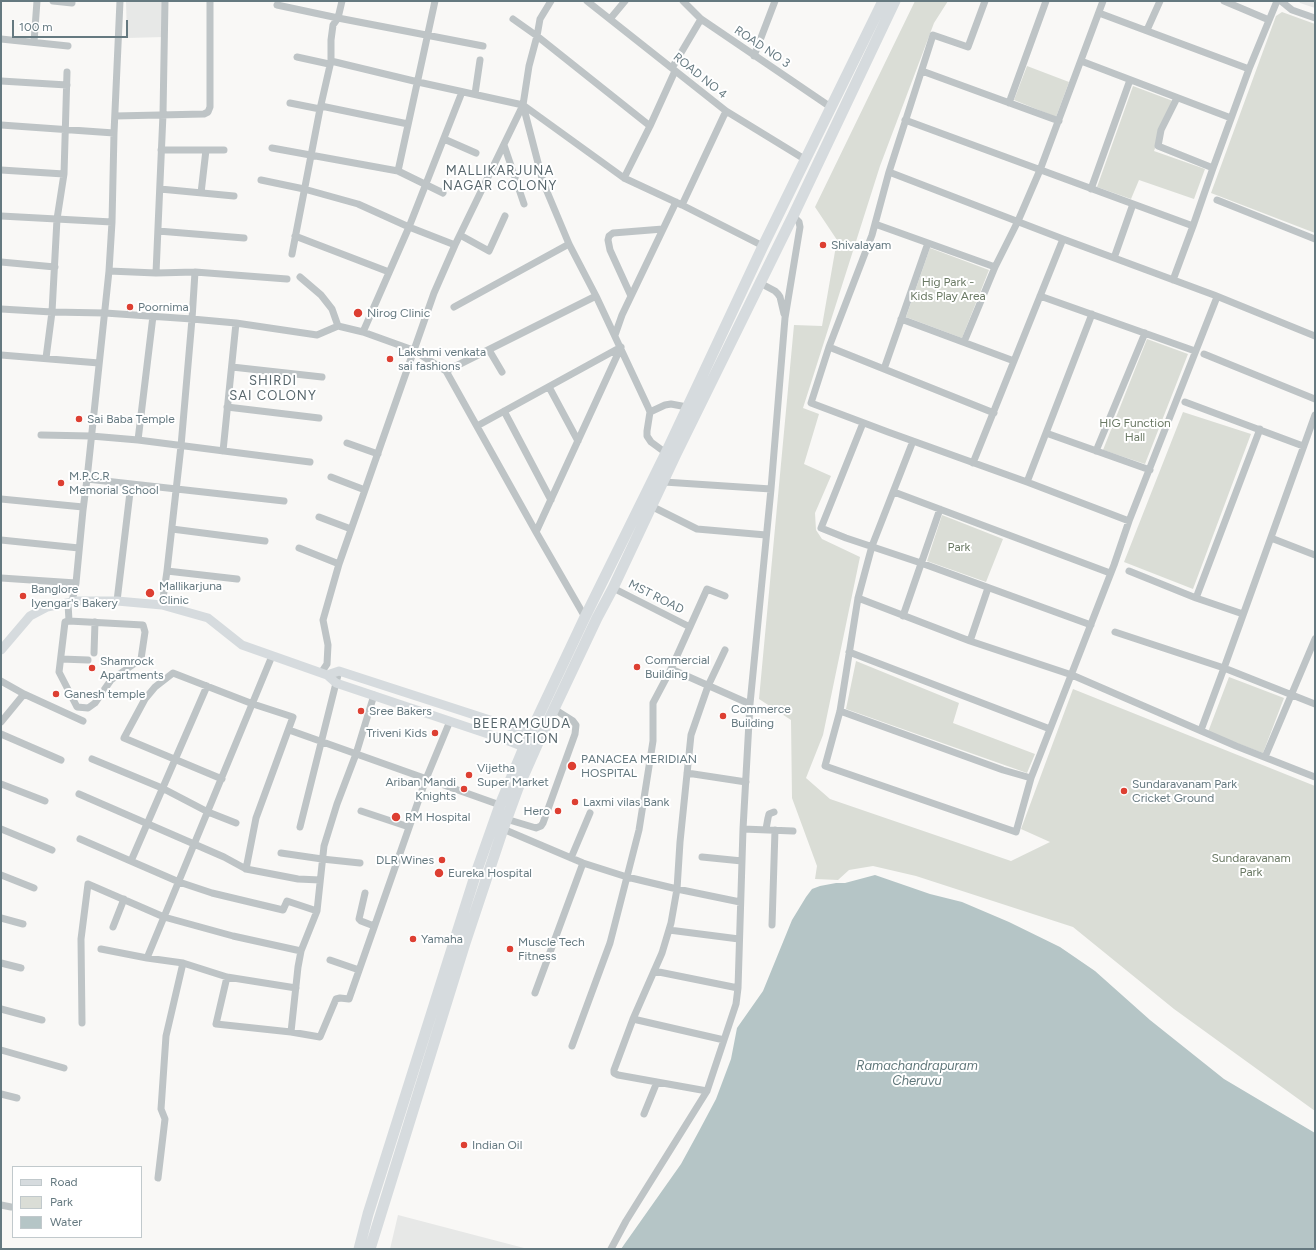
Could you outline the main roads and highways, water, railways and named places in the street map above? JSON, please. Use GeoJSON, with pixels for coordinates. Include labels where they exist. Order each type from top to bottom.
{"type":"FeatureCollection","features":[{"type":"Feature","properties":{"kind":"highway"},"geometry":{"type":"LineString","coordinates":[[638,522],[651,506],[664,482],[676,454],[793,216],[884,7],[895,1]]}},
{"type":"Feature","properties":{"kind":"highway"},"geometry":{"type":"LineString","coordinates":[[370,1249],[458,946],[476,872],[500,805],[524,747],[585,617],[630,539],[666,453],[763,246],[832,108],[876,28]]}},
{"type":"Feature","properties":{"kind":"highway"},"geometry":{"type":"LineString","coordinates":[[358,1249],[368,1214],[458,946],[504,824],[518,788],[554,709],[597,618],[613,588],[630,539]]}},
{"type":"Feature","properties":{"kind":"main road"},"geometry":{"type":"LineString","coordinates":[[1,650],[30,616],[47,607],[70,602],[117,601],[162,605],[208,618],[242,645],[324,674],[336,682],[524,747]]}},
{"type":"Feature","properties":{"kind":"main road"},"geometry":{"type":"LineString","coordinates":[[324,674],[339,671],[530,733]]}},
{"type":"Feature","properties":{"kind":"water","name":"Ramachandrapuram Cheruvu"},"geometry":{"type":"Polygon","coordinates":[[[875,875],[930,894],[962,902],[1009,922],[1060,947],[1095,971],[1150,1020],[1224,1079],[1315,1133],[1315,1249],[621,1249],[681,1164],[716,1099],[731,1059],[737,1028],[763,991],[792,920],[806,897],[812,889],[820,886],[845,883],[875,875]]]}},
{"type":"Feature","properties":{"kind":"place","name":"Shivalayam"},"geometry":{"type":"Point","coordinates":[823,245]}},
{"type":"Feature","properties":{"kind":"place","name":"Poornima"},"geometry":{"type":"Point","coordinates":[130,307]}},
{"type":"Feature","properties":{"kind":"place","name":"Nirog Clinic"},"geometry":{"type":"Point","coordinates":[358,313]}},
{"type":"Feature","properties":{"kind":"place","name":"Lakshmi venkata sai fashions"},"geometry":{"type":"Point","coordinates":[390,359]}},
{"type":"Feature","properties":{"kind":"place","name":"Sai Baba Temple"},"geometry":{"type":"Point","coordinates":[79,419]}},
{"type":"Feature","properties":{"kind":"place","name":"M.P.C.R Memorial School"},"geometry":{"type":"Point","coordinates":[61,483]}},
{"type":"Feature","properties":{"kind":"place","name":"Mallikarjuna Clinic"},"geometry":{"type":"Point","coordinates":[150,593]}},
{"type":"Feature","properties":{"kind":"place","name":"Banglore Iyengar's Bakery"},"geometry":{"type":"Point","coordinates":[23,596]}},
{"type":"Feature","properties":{"kind":"place","name":"Commercial Building"},"geometry":{"type":"Point","coordinates":[637,667]}},
{"type":"Feature","properties":{"kind":"place","name":"Shamrock Apartments"},"geometry":{"type":"Point","coordinates":[92,668]}},
{"type":"Feature","properties":{"kind":"place","name":"Ganesh temple"},"geometry":{"type":"Point","coordinates":[56,694]}},
{"type":"Feature","properties":{"kind":"place","name":"Sree Bakers"},"geometry":{"type":"Point","coordinates":[361,711]}},
{"type":"Feature","properties":{"kind":"place","name":"Commerce Building"},"geometry":{"type":"Point","coordinates":[723,716]}},
{"type":"Feature","properties":{"kind":"place","name":"Triveni Kids"},"geometry":{"type":"Point","coordinates":[435,733]}},
{"type":"Feature","properties":{"kind":"place","name":"PANACEA MERIDIAN HOSPITAL"},"geometry":{"type":"Point","coordinates":[572,766]}},
{"type":"Feature","properties":{"kind":"place","name":"Vijetha Super Market"},"geometry":{"type":"Point","coordinates":[469,775]}},
{"type":"Feature","properties":{"kind":"place","name":"Ariban Mandi Knights"},"geometry":{"type":"Point","coordinates":[464,789]}},
{"type":"Feature","properties":{"kind":"place","name":"Sundaravanam Park Cricket Ground"},"geometry":{"type":"Point","coordinates":[1124,791]}},
{"type":"Feature","properties":{"kind":"place","name":"Laxmi vilas Bank"},"geometry":{"type":"Point","coordinates":[575,802]}},
{"type":"Feature","properties":{"kind":"place","name":"Hero"},"geometry":{"type":"Point","coordinates":[558,811]}},
{"type":"Feature","properties":{"kind":"place","name":"RM Hospital"},"geometry":{"type":"Point","coordinates":[396,817]}},
{"type":"Feature","properties":{"kind":"place","name":"DLR Wines"},"geometry":{"type":"Point","coordinates":[442,860]}},
{"type":"Feature","properties":{"kind":"place","name":"Eureka Hospital"},"geometry":{"type":"Point","coordinates":[439,873]}},
{"type":"Feature","properties":{"kind":"place","name":"Yamaha"},"geometry":{"type":"Point","coordinates":[413,939]}},
{"type":"Feature","properties":{"kind":"place","name":"Muscle Tech Fitness"},"geometry":{"type":"Point","coordinates":[510,949]}},
{"type":"Feature","properties":{"kind":"place","name":"Indian Oil"},"geometry":{"type":"Point","coordinates":[464,1145]}},
{"type":"Feature","properties":{"kind":"district","name":"MALLIKARJUNA NAGAR COLONY"},"geometry":{"type":"Point","coordinates":[500,178]}},
{"type":"Feature","properties":{"kind":"district","name":"SHIRDI SAI COLONY"},"geometry":{"type":"Point","coordinates":[273,388]}},
{"type":"Feature","properties":{"kind":"district","name":"BEERAMGUDA JUNCTION"},"geometry":{"type":"Point","coordinates":[522,732]}},
{"type":"Feature","properties":{"kind":"park label","name":"Hig Park - Kids Play Area"},"geometry":{"type":"Point","coordinates":[948,289]}},
{"type":"Feature","properties":{"kind":"park label","name":"HIG Function Hall"},"geometry":{"type":"Point","coordinates":[1135,430]}},
{"type":"Feature","properties":{"kind":"park label","name":"Park"},"geometry":{"type":"Point","coordinates":[959,547]}},
{"type":"Feature","properties":{"kind":"park label","name":"Sundaravanam Park"},"geometry":{"type":"Point","coordinates":[1251,865]}}]}
